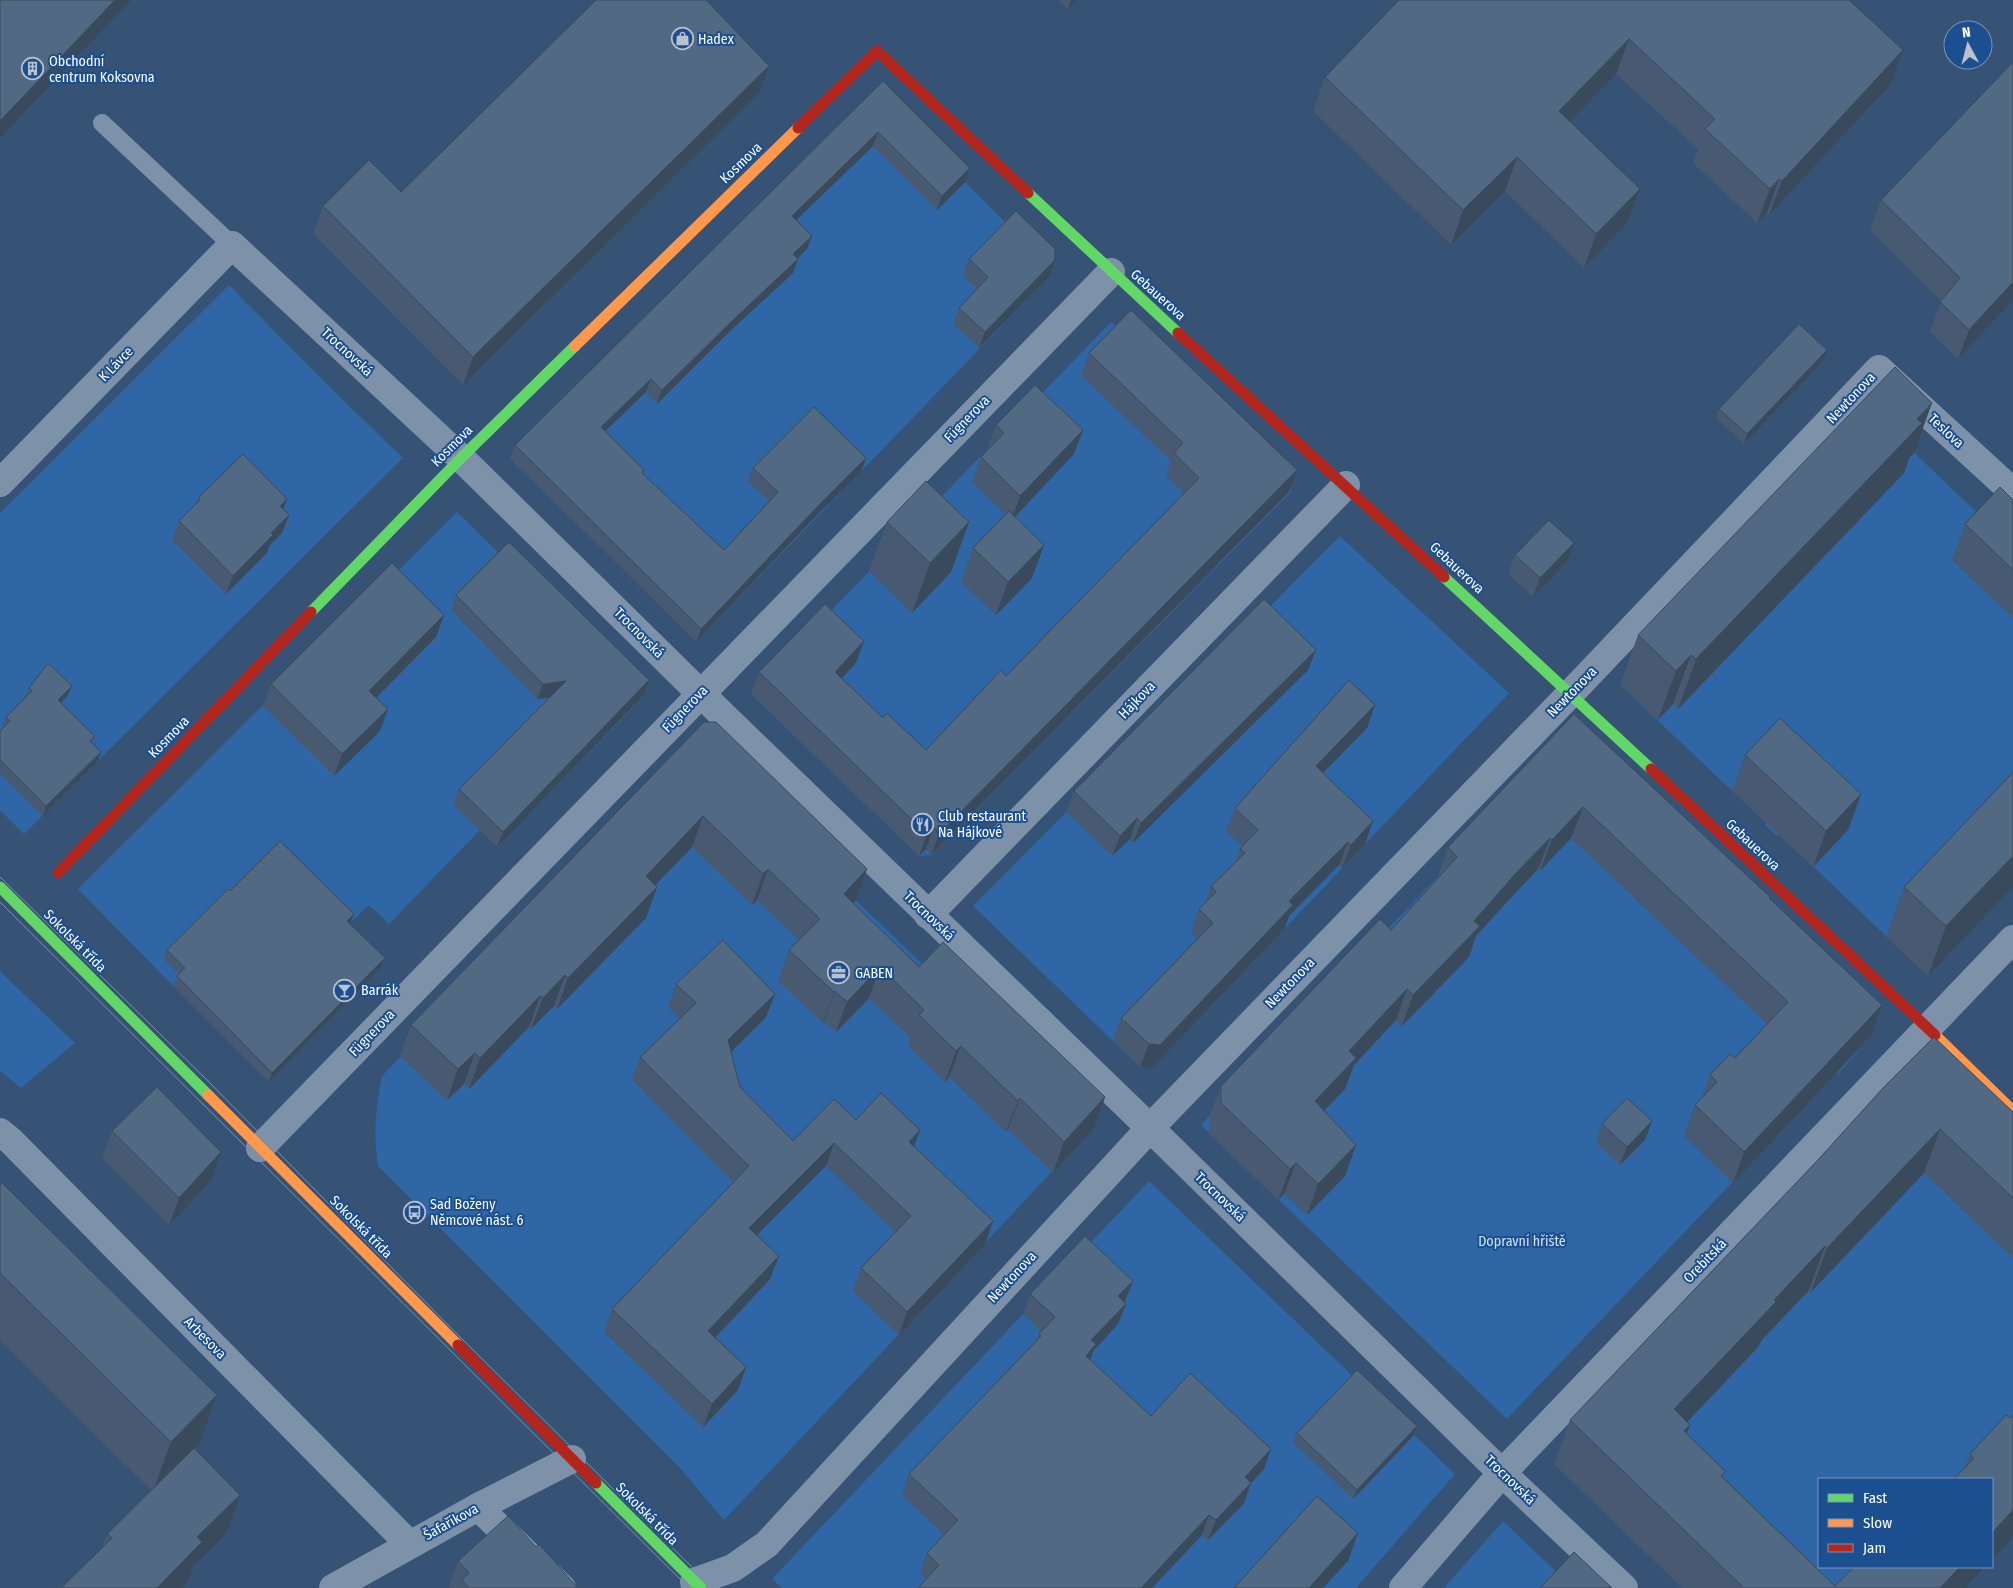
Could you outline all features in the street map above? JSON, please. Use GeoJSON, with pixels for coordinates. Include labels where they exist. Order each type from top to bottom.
{"type":"FeatureCollection","features":[{"type":"Feature","properties":{"kind":"street","name":"Gebauerova"},"geometry":{"type":"LineString","coordinates":[[878,51],[1111,272],[1346,485],[1929,1029],[2013,1111]]}},
{"type":"Feature","properties":{"kind":"street","name":"Kosmova"},"geometry":{"type":"LineString","coordinates":[[58,873],[461,458],[878,51]]}},
{"type":"Feature","properties":{"kind":"street","name":"Trocnovská"},"geometry":{"type":"LineString","coordinates":[[232,245],[461,458],[1502,1473],[1624,1588]]}},
{"type":"Feature","properties":{"kind":"street","name":"K Lávce"},"geometry":{"type":"LineString","coordinates":[[0,483],[232,245]]}},
{"type":"Feature","properties":{"kind":"street","name":"Fügnerova"},"geometry":{"type":"LineString","coordinates":[[260,1148],[1111,272]]}},
{"type":"Feature","properties":{"kind":"street","name":"Teslova"},"geometry":{"type":"LineString","coordinates":[[1879,369],[2013,492]]}},
{"type":"Feature","properties":{"kind":"street","name":"Newtonova"},"geometry":{"type":"LineString","coordinates":[[698,1585],[733,1568],[767,1544],[1150,1128],[1570,694],[1879,369]]}},
{"type":"Feature","properties":{"kind":"street","name":"Hájkova"},"geometry":{"type":"LineString","coordinates":[[928,915],[1346,485]]}},
{"type":"Feature","properties":{"kind":"street","name":"Sokolská třída"},"geometry":{"type":"LineString","coordinates":[[0,888],[698,1585]]}},
{"type":"Feature","properties":{"kind":"street","name":"Orebitská"},"geometry":{"type":"LineString","coordinates":[[1403,1588],[1502,1473],[2013,940]]}},
{"type":"Feature","properties":{"kind":"street","name":"Arbesova"},"geometry":{"type":"LineString","coordinates":[[0,1132],[410,1545]]}},
{"type":"Feature","properties":{"kind":"street","name":"Šafaříkova"},"geometry":{"type":"LineString","coordinates":[[333,1588],[478,1507],[572,1459]]}},
{"type":"Feature","properties":{"kind":"street"},"geometry":{"type":"LineString","coordinates":[[478,1507],[562,1588]]}},
{"type":"Feature","properties":{"kind":"lane"},"geometry":{"type":"LineString","coordinates":[[102,123],[232,245]]}},
{"type":"Feature","properties":{"kind":"green space"},"geometry":{"type":"Polygon","coordinates":[[[878,94],[1010,227],[1049,277],[698,640],[515,464],[514,452],[878,94]]]}},
{"type":"Feature","properties":{"kind":"green space"},"geometry":{"type":"Polygon","coordinates":[[[229,285],[403,458],[24,834],[0,810],[0,513],[229,285]]]}},
{"type":"Feature","properties":{"kind":"green space"},"geometry":{"type":"Polygon","coordinates":[[[1111,322],[1292,491],[931,855],[919,856],[752,695],[752,692],[1111,322]]]}},
{"type":"Feature","properties":{"kind":"green space"},"geometry":{"type":"Polygon","coordinates":[[[1877,417],[2013,547],[2013,887],[1928,976],[1779,834],[1777,836],[1765,825],[1766,823],[1620,685],[1877,417]]]}},
{"type":"Feature","properties":{"kind":"green space"},"geometry":{"type":"Polygon","coordinates":[[[457,512],[643,694],[643,697],[541,802],[480,830],[389,924],[369,905],[350,923],[164,959],[182,977],[173,986],[78,889],[457,512]]]}},
{"type":"Feature","properties":{"kind":"green space"},"geometry":{"type":"Polygon","coordinates":[[[1340,536],[1509,693],[1152,1068],[1140,1067],[973,906],[1340,536]]]}},
{"type":"Feature","properties":{"kind":"green space"},"geometry":{"type":"Polygon","coordinates":[[[692,753],[812,858],[1093,1128],[724,1520],[679,1467],[378,1166],[375,1132],[382,1076],[692,753]]]}},
{"type":"Feature","properties":{"kind":"green space","name":"Dopravní hřiště"},"geometry":{"type":"Polygon","coordinates":[[[1528,782],[1758,930],[1871,1036],[1838,1074],[1836,1073],[1507,1419],[1201,1125],[1528,782]]]}},
{"type":"Feature","properties":{"kind":"green space"},"geometry":{"type":"Polygon","coordinates":[[[0,971],[75,1043],[21,1088],[0,1071],[0,971]]]}},
{"type":"Feature","properties":{"kind":"green space"},"geometry":{"type":"Polygon","coordinates":[[[2013,1172],[2013,1536],[1993,1478],[1818,1478],[1818,1568],[1983,1568],[1964,1588],[1682,1588],[1559,1459],[1828,1173],[2013,1172]]]}},
{"type":"Feature","properties":{"kind":"green space"},"geometry":{"type":"Polygon","coordinates":[[[1149,1181],[1455,1474],[1356,1588],[782,1588],[772,1579],[1149,1181]]]}},
{"type":"Feature","properties":{"kind":"green space"},"geometry":{"type":"Polygon","coordinates":[[[1503,1521],[1573,1588],[1444,1588],[1503,1521]]]}},
{"type":"Feature","properties":{"kind":"building","name":"Obchodní centrum Koksovna"},"geometry":{"type":"Polygon","coordinates":[[[0,0],[115,0],[0,121],[0,0]]]}},
{"type":"Feature","properties":{"kind":"building"},"geometry":{"type":"Polygon","coordinates":[[[596,0],[706,0],[769,66],[473,357],[323,206],[369,160],[401,192],[596,0]]]}},
{"type":"Feature","properties":{"kind":"building"},"geometry":{"type":"Polygon","coordinates":[[[1399,0],[1849,0],[1903,50],[1782,181],[1779,179],[1770,189],[1705,129],[1715,119],[1629,39],[1559,111],[1640,189],[1596,234],[1517,157],[1463,210],[1325,77],[1399,0]]]}},
{"type":"Feature","properties":{"kind":"building"},"geometry":{"type":"Polygon","coordinates":[[[2013,62],[2013,282],[1969,330],[1940,302],[1960,278],[1881,200],[2013,62]]]}},
{"type":"Feature","properties":{"kind":"building"},"geometry":{"type":"Polygon","coordinates":[[[883,81],[970,168],[942,196],[878,132],[792,216],[812,236],[793,254],[798,259],[662,390],[651,379],[601,427],[644,470],[642,473],[724,550],[778,492],[753,468],[814,407],[866,458],[701,629],[515,445],[883,81]]]}},
{"type":"Feature","properties":{"kind":"building"},"geometry":{"type":"Polygon","coordinates":[[[1016,211],[1055,249],[1055,260],[985,332],[959,308],[988,277],[969,259],[1016,211]]]}},
{"type":"Feature","properties":{"kind":"building"},"geometry":{"type":"Polygon","coordinates":[[[1131,310],[1297,470],[939,834],[934,827],[927,834],[759,672],[825,604],[864,641],[835,672],[883,718],[887,713],[926,750],[1001,670],[1006,676],[1199,478],[1174,453],[1183,443],[1089,353],[1131,310]]]}},
{"type":"Feature","properties":{"kind":"building"},"geometry":{"type":"Polygon","coordinates":[[[1799,324],[1827,350],[1747,434],[1719,409],[1799,324]]]}},
{"type":"Feature","properties":{"kind":"building"},"geometry":{"type":"Polygon","coordinates":[[[1895,367],[1932,403],[1917,419],[1922,423],[1696,659],[1691,655],[1676,671],[1638,635],[1895,367]]]}},
{"type":"Feature","properties":{"kind":"building"},"geometry":{"type":"Polygon","coordinates":[[[1035,385],[1083,430],[1020,496],[981,457],[1004,433],[996,425],[1035,385]]]}},
{"type":"Feature","properties":{"kind":"building"},"geometry":{"type":"Polygon","coordinates":[[[243,454],[287,499],[280,506],[289,515],[271,533],[273,535],[233,576],[179,521],[200,500],[198,498],[243,454]]]}},
{"type":"Feature","properties":{"kind":"building"},"geometry":{"type":"Polygon","coordinates":[[[926,481],[969,522],[930,563],[887,522],[926,481]]]}},
{"type":"Feature","properties":{"kind":"building"},"geometry":{"type":"Polygon","coordinates":[[[2000,487],[2013,500],[2013,570],[1965,524],[2000,487]]]}},
{"type":"Feature","properties":{"kind":"building"},"geometry":{"type":"Polygon","coordinates":[[[1009,511],[1044,545],[1008,582],[973,548],[1009,511]]]}},
{"type":"Feature","properties":{"kind":"building"},"geometry":{"type":"Polygon","coordinates":[[[1549,520],[1574,543],[1540,578],[1515,555],[1549,520]]]}},
{"type":"Feature","properties":{"kind":"building"},"geometry":{"type":"Polygon","coordinates":[[[509,542],[649,680],[503,832],[459,789],[566,681],[543,684],[456,595],[509,542]]]}},
{"type":"Feature","properties":{"kind":"building"},"geometry":{"type":"Polygon","coordinates":[[[392,563],[444,615],[369,691],[388,709],[342,754],[271,684],[392,563]]]}},
{"type":"Feature","properties":{"kind":"building"},"geometry":{"type":"Polygon","coordinates":[[[1264,599],[1316,650],[1141,823],[1137,818],[1120,836],[1074,791],[1264,599]]]}},
{"type":"Feature","properties":{"kind":"building"},"geometry":{"type":"Polygon","coordinates":[[[48,663],[72,686],[58,700],[95,736],[90,741],[101,752],[46,806],[0,760],[0,731],[10,721],[6,717],[32,691],[29,688],[48,663]]]}},
{"type":"Feature","properties":{"kind":"building"},"geometry":{"type":"Polygon","coordinates":[[[1349,680],[1375,705],[1316,766],[1373,821],[1351,845],[1348,842],[1289,901],[1293,905],[1160,1045],[1149,1044],[1121,1018],[1213,923],[1199,909],[1216,892],[1211,886],[1245,853],[1240,849],[1258,830],[1235,808],[1349,680]]]}},
{"type":"Feature","properties":{"kind":"building"},"geometry":{"type":"Polygon","coordinates":[[[1574,714],[1770,897],[1882,1005],[1744,1152],[1695,1105],[1717,1082],[1710,1075],[1730,1054],[1735,1058],[1788,1002],[1583,807],[1552,840],[1550,838],[1517,872],[1474,921],[1480,926],[1413,995],[1407,989],[1349,1051],[1356,1058],[1315,1101],[1356,1145],[1318,1184],[1296,1163],[1290,1169],[1221,1103],[1221,1086],[1380,919],[1391,930],[1457,857],[1448,847],[1574,714]]]}},
{"type":"Feature","properties":{"kind":"building"},"geometry":{"type":"Polygon","coordinates":[[[1780,718],[1861,794],[1826,831],[1745,755],[1780,718]]]}},
{"type":"Feature","properties":{"kind":"building"},"geometry":{"type":"Polygon","coordinates":[[[704,722],[716,722],[867,869],[844,894],[919,967],[943,942],[1105,1097],[1064,1142],[1020,1098],[1018,1101],[961,1046],[956,1051],[919,1015],[924,1010],[880,967],[847,1002],[834,992],[789,950],[820,919],[768,869],[763,874],[703,816],[646,876],[657,887],[568,978],[565,975],[543,998],[540,996],[480,1058],[475,1053],[458,1069],[411,1025],[704,722]]]}},
{"type":"Feature","properties":{"kind":"building"},"geometry":{"type":"Polygon","coordinates":[[[2013,772],[2013,856],[1946,926],[1904,887],[2013,772]]]}},
{"type":"Feature","properties":{"kind":"building"},"geometry":{"type":"Polygon","coordinates":[[[280,841],[354,914],[347,921],[385,958],[272,1073],[177,976],[185,968],[167,950],[228,889],[230,891],[280,841]]]}},
{"type":"Feature","properties":{"kind":"building"},"geometry":{"type":"Polygon","coordinates":[[[723,940],[775,994],[728,1040],[740,1087],[793,1141],[834,1099],[856,1120],[881,1093],[920,1130],[909,1142],[993,1221],[907,1312],[861,1268],[911,1216],[834,1143],[749,1228],[779,1256],[708,1331],[746,1367],[712,1404],[612,1309],[749,1166],[640,1057],[696,1003],[676,984],[723,940]]]}},
{"type":"Feature","properties":{"kind":"building"},"geometry":{"type":"Polygon","coordinates":[[[1934,1037],[2013,1112],[2013,1198],[1940,1129],[1827,1248],[1825,1246],[1774,1300],[1776,1302],[1674,1409],[1690,1425],[1684,1431],[1725,1471],[1721,1476],[1835,1586],[1853,1568],[1959,1568],[1940,1588],[1744,1588],[1570,1420],[1818,1160],[1883,1088],[1934,1037]]]}},
{"type":"Feature","properties":{"kind":"building"},"geometry":{"type":"Polygon","coordinates":[[[157,1087],[221,1152],[179,1198],[112,1131],[157,1087]]]}},
{"type":"Feature","properties":{"kind":"building"},"geometry":{"type":"Polygon","coordinates":[[[1627,1098],[1652,1121],[1627,1147],[1602,1124],[1627,1098]]]}},
{"type":"Feature","properties":{"kind":"building"},"geometry":{"type":"Polygon","coordinates":[[[2,1183],[217,1395],[171,1442],[0,1273],[0,1185],[2,1183]]]}},
{"type":"Feature","properties":{"kind":"building"},"geometry":{"type":"Polygon","coordinates":[[[1085,1236],[1133,1281],[1118,1296],[1126,1304],[1091,1340],[1096,1344],[1086,1356],[1151,1416],[1190,1373],[1271,1449],[1245,1477],[1251,1483],[1216,1520],[1209,1515],[1141,1588],[918,1588],[939,1565],[927,1553],[958,1520],[909,1474],[1041,1336],[1039,1334],[1055,1317],[1030,1294],[1085,1236]]]}},
{"type":"Feature","properties":{"kind":"building"},"geometry":{"type":"Polygon","coordinates":[[[1357,1370],[1417,1426],[1357,1490],[1297,1433],[1357,1370]]]}},
{"type":"Feature","properties":{"kind":"building"},"geometry":{"type":"Polygon","coordinates":[[[2006,1415],[2010,1418],[2013,1415],[2013,1510],[1993,1532],[1993,1478],[1955,1478],[1974,1458],[1970,1454],[2006,1415]]]}},
{"type":"Feature","properties":{"kind":"building"},"geometry":{"type":"Polygon","coordinates":[[[194,1448],[240,1495],[197,1537],[202,1542],[157,1588],[61,1588],[112,1538],[107,1534],[194,1448]]]}},
{"type":"Feature","properties":{"kind":"building"},"geometry":{"type":"Polygon","coordinates":[[[1317,1496],[1358,1533],[1309,1588],[1234,1588],[1317,1496]]]}},
{"type":"Feature","properties":{"kind":"building"},"geometry":{"type":"Polygon","coordinates":[[[508,1516],[536,1547],[539,1544],[578,1588],[469,1588],[462,1580],[469,1573],[458,1561],[508,1516]]]}},
{"type":"Feature","properties":{"kind":"building"},"geometry":{"type":"Polygon","coordinates":[[[1574,1552],[1612,1588],[1540,1588],[1574,1552]]]}},
{"type":"Feature","properties":{"kind":"tram line"},"geometry":{"type":"LineString","coordinates":[[0,877],[207,1080],[455,1332],[713,1588]]}},
{"type":"Feature","properties":{"kind":"tram line"},"geometry":{"type":"LineString","coordinates":[[0,902],[689,1588]]}},
{"type":"Feature","properties":{"kind":"traffic: fast"},"geometry":{"type":"LineString","coordinates":[[1028,193],[1178,333]]}},
{"type":"Feature","properties":{"kind":"traffic: fast"},"geometry":{"type":"LineString","coordinates":[[311,612],[461,458],[575,346]]}},
{"type":"Feature","properties":{"kind":"traffic: fast"},"geometry":{"type":"LineString","coordinates":[[1444,577],[1651,769]]}},
{"type":"Feature","properties":{"kind":"traffic: fast"},"geometry":{"type":"LineString","coordinates":[[0,887],[208,1095]]}},
{"type":"Feature","properties":{"kind":"traffic: fast"},"geometry":{"type":"LineString","coordinates":[[596,1483],[701,1588]]}},
{"type":"Feature","properties":{"kind":"traffic: slow"},"geometry":{"type":"LineString","coordinates":[[575,346],[798,128]]}},
{"type":"Feature","properties":{"kind":"traffic: slow"},"geometry":{"type":"LineString","coordinates":[[1935,1035],[2013,1111]]}},
{"type":"Feature","properties":{"kind":"traffic: slow"},"geometry":{"type":"LineString","coordinates":[[208,1095],[458,1345]]}},
{"type":"Feature","properties":{"kind":"traffic: jam"},"geometry":{"type":"LineString","coordinates":[[798,128],[877,51],[1028,193]]}},
{"type":"Feature","properties":{"kind":"traffic: jam"},"geometry":{"type":"LineString","coordinates":[[1178,333],[1444,577]]}},
{"type":"Feature","properties":{"kind":"traffic: jam"},"geometry":{"type":"LineString","coordinates":[[58,873],[311,612]]}},
{"type":"Feature","properties":{"kind":"traffic: jam"},"geometry":{"type":"LineString","coordinates":[[1651,769],[1935,1035]]}},
{"type":"Feature","properties":{"kind":"traffic: jam"},"geometry":{"type":"LineString","coordinates":[[458,1345],[596,1483]]}},
{"type":"Feature","properties":{"kind":"place","name":"Hadex"},"geometry":{"type":"Point","coordinates":[682,39]}},
{"type":"Feature","properties":{"kind":"place","name":"Obchodní centrum Koksovna"},"geometry":{"type":"Point","coordinates":[33,69]}},
{"type":"Feature","properties":{"kind":"place","name":"Club restaurant Na Hájkové"},"geometry":{"type":"Point","coordinates":[922,824]}},
{"type":"Feature","properties":{"kind":"place","name":"GABEN"},"geometry":{"type":"Point","coordinates":[839,973]}},
{"type":"Feature","properties":{"kind":"place","name":"Barrák"},"geometry":{"type":"Point","coordinates":[345,990]}},
{"type":"Feature","properties":{"kind":"place","name":"Sad Boženy Němcové nást. 6"},"geometry":{"type":"Point","coordinates":[414,1212]}}]}
